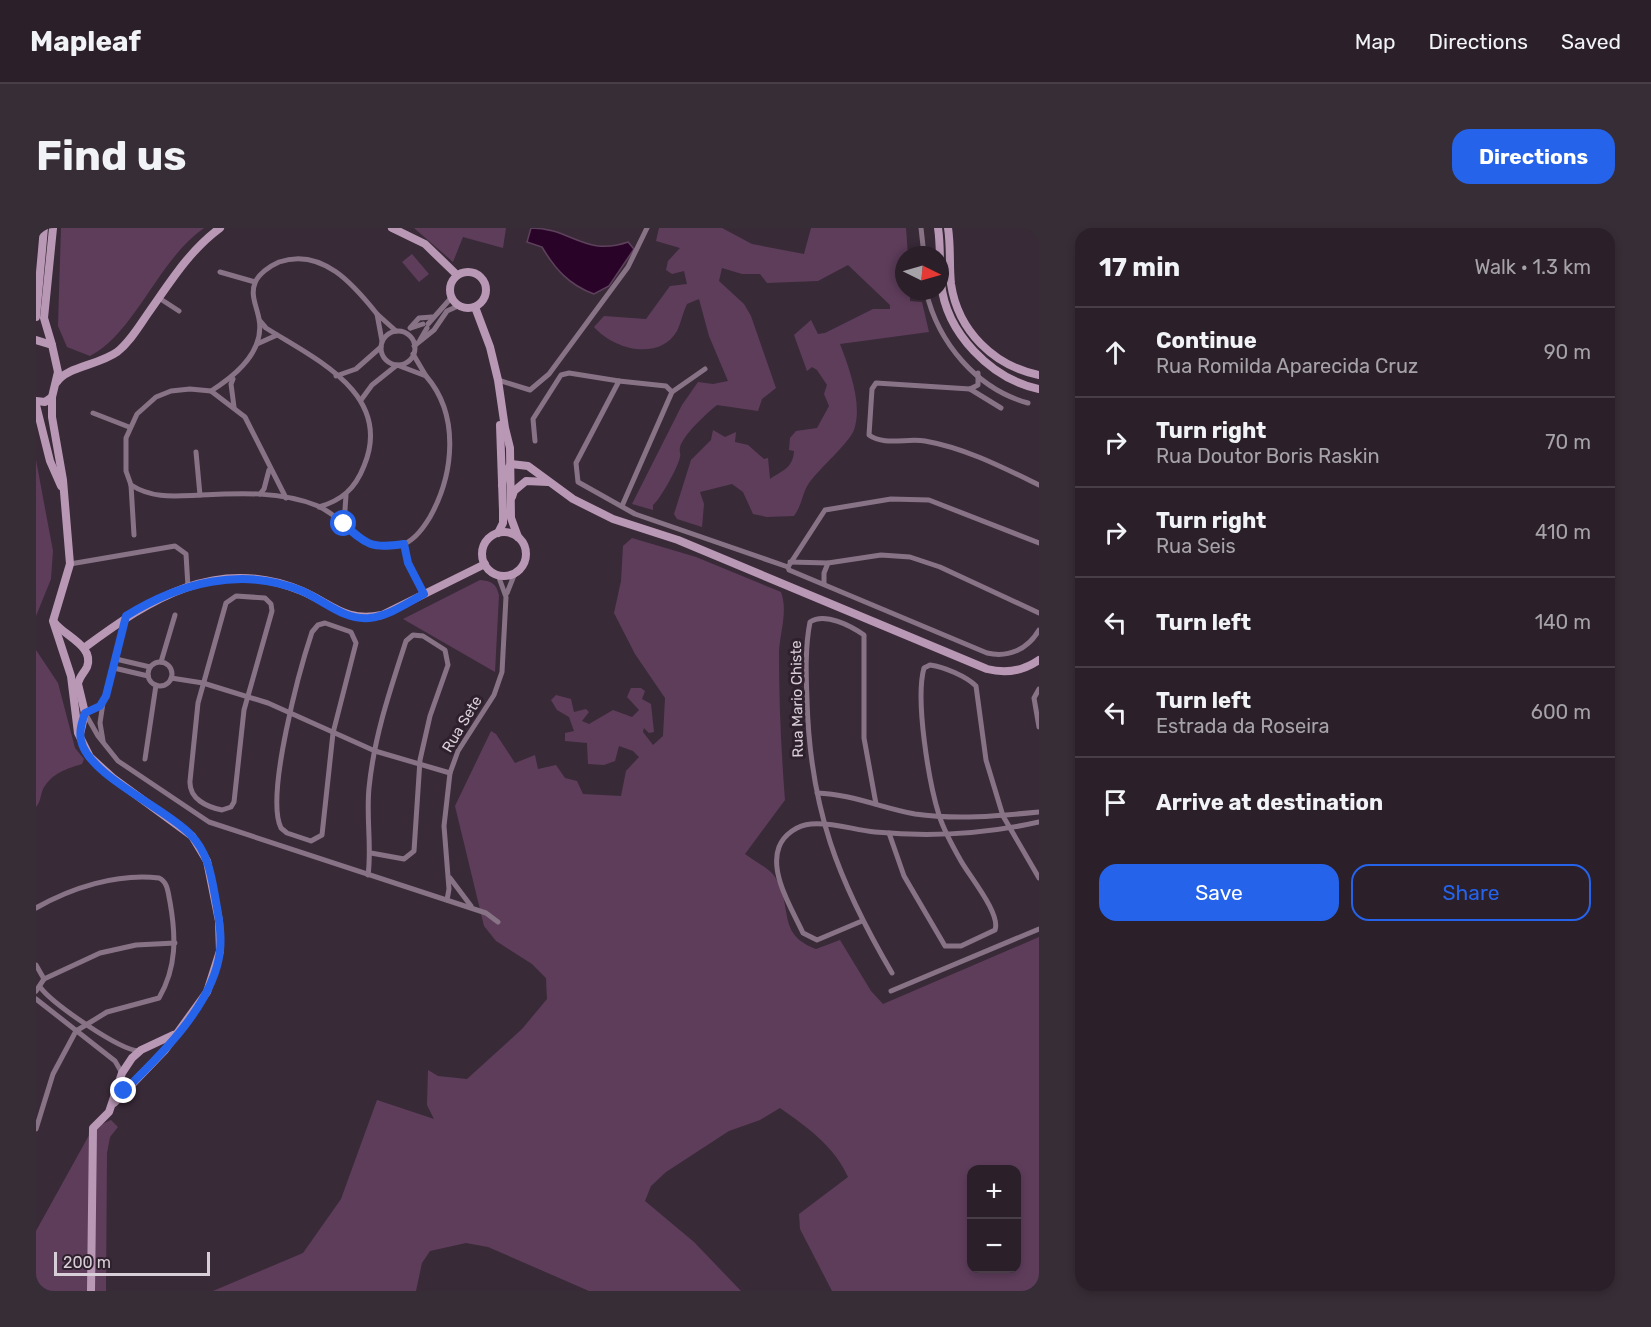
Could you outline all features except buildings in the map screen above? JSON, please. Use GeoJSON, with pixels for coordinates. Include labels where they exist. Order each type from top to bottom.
{"type":"FeatureCollection","features":[{"type":"Feature","properties":{"kind":"street"},"geometry":{"type":"LineString","coordinates":[[36,318],[44,228]]}},
{"type":"Feature","properties":{"kind":"street"},"geometry":{"type":"LineString","coordinates":[[53,228],[44,318],[57,361],[57,382],[52,397],[52,417],[61,463],[70,564],[53,621],[71,676],[80,739],[90,757],[113,778],[182,826],[192,836],[207,861],[219,921],[220,951],[207,992],[157,1059],[135,1080],[93,1128],[91,1291]]}},
{"type":"Feature","properties":{"kind":"street"},"geometry":{"type":"LineString","coordinates":[[57,382],[64,374],[96,364],[118,351],[131,338],[187,257],[201,242],[220,228]]}},
{"type":"Feature","properties":{"kind":"street"},"geometry":{"type":"LineString","coordinates":[[392,228],[425,244],[457,275]]}},
{"type":"Feature","properties":{"kind":"street"},"geometry":{"type":"LineString","coordinates":[[498,380],[530,390],[549,374],[628,267],[647,228]]}},
{"type":"Feature","properties":{"kind":"street"},"geometry":{"type":"LineString","coordinates":[[921,228],[923,246]]}},
{"type":"Feature","properties":{"kind":"street"},"geometry":{"type":"LineString","coordinates":[[938,228],[941,284],[955,324],[986,362],[1001,374],[1028,386],[1039,387]]}},
{"type":"Feature","properties":{"kind":"street"},"geometry":{"type":"LineString","coordinates":[[948,228],[952,290],[969,329],[985,348],[1004,363],[1039,375]]}},
{"type":"Feature","properties":{"kind":"street"},"geometry":{"type":"LineString","coordinates":[[234,407],[231,384],[233,378],[256,344],[259,321],[253,297],[255,282],[271,265],[285,260],[322,263],[340,274],[357,289],[377,314],[396,331]]}},
{"type":"Feature","properties":{"kind":"street"},"geometry":{"type":"LineString","coordinates":[[220,272],[255,282]]}},
{"type":"Feature","properties":{"kind":"street"},"geometry":{"type":"LineString","coordinates":[[458,306],[451,298],[450,287],[457,275],[463,272],[475,273],[484,282],[485,295],[475,307]]}},
{"type":"Feature","properties":{"kind":"street"},"geometry":{"type":"LineString","coordinates":[[159,298],[179,311]]}},
{"type":"Feature","properties":{"kind":"street"},"geometry":{"type":"LineString","coordinates":[[420,340],[432,317],[451,298]]}},
{"type":"Feature","properties":{"kind":"street"},"geometry":{"type":"LineString","coordinates":[[929,300],[934,317],[948,343],[964,364],[1006,397],[1028,403]]}},
{"type":"Feature","properties":{"kind":"street"},"geometry":{"type":"LineString","coordinates":[[414,346],[434,330],[447,311],[458,306],[475,307]]}},
{"type":"Feature","properties":{"kind":"street"},"geometry":{"type":"LineString","coordinates":[[475,307],[490,347],[498,380],[510,448],[512,526],[525,547],[526,556],[524,564],[514,573],[498,575],[485,564],[483,548],[490,537],[498,533],[510,533],[518,537]]}},
{"type":"Feature","properties":{"kind":"street"},"geometry":{"type":"LineString","coordinates":[[377,314],[381,344],[387,361],[426,376]]}},
{"type":"Feature","properties":{"kind":"street"},"geometry":{"type":"LineString","coordinates":[[408,331],[419,318],[432,317]]}},
{"type":"Feature","properties":{"kind":"street"},"geometry":{"type":"LineString","coordinates":[[259,321],[277,335],[313,355],[336,376],[361,400],[370,423],[372,441],[362,471],[347,494],[339,500],[319,507]]}},
{"type":"Feature","properties":{"kind":"street"},"geometry":{"type":"LineString","coordinates":[[336,376],[356,369],[396,331],[408,331],[439,321]]}},
{"type":"Feature","properties":{"kind":"street"},"geometry":{"type":"LineString","coordinates":[[361,400],[372,385],[397,365],[407,362],[413,354],[414,346],[408,331]]}},
{"type":"Feature","properties":{"kind":"street"},"geometry":{"type":"LineString","coordinates":[[256,344],[277,335]]}},
{"type":"Feature","properties":{"kind":"street"},"geometry":{"type":"LineString","coordinates":[[36,340],[51,345]]}},
{"type":"Feature","properties":{"kind":"street"},"geometry":{"type":"LineString","coordinates":[[131,484],[144,494],[181,497],[260,494],[286,498],[319,507],[344,524],[362,542],[378,546],[404,544],[425,526],[432,513],[446,479],[450,453],[447,416],[440,395],[413,354]]}},
{"type":"Feature","properties":{"kind":"street"},"geometry":{"type":"LineString","coordinates":[[57,361],[75,369]]}},
{"type":"Feature","properties":{"kind":"street"},"geometry":{"type":"LineString","coordinates":[[622,506],[673,384],[677,386],[705,369]]}},
{"type":"Feature","properties":{"kind":"street"},"geometry":{"type":"LineString","coordinates":[[535,441],[533,419],[561,375],[569,373],[670,389]]}},
{"type":"Feature","properties":{"kind":"street"},"geometry":{"type":"LineString","coordinates":[[969,389],[978,385],[978,374]]}},
{"type":"Feature","properties":{"kind":"street"},"geometry":{"type":"LineString","coordinates":[[211,392],[233,378]]}},
{"type":"Feature","properties":{"kind":"street"},"geometry":{"type":"LineString","coordinates":[[619,381],[576,463],[575,472],[578,482],[636,514],[789,565],[828,563],[881,555],[910,557],[940,567],[1039,613]]}},
{"type":"Feature","properties":{"kind":"street"},"geometry":{"type":"LineString","coordinates":[[1001,408],[969,389],[876,383],[872,389],[869,435],[876,439],[924,441],[969,453],[1039,485]]}},
{"type":"Feature","properties":{"kind":"street"},"geometry":{"type":"LineString","coordinates":[[134,535],[131,484],[126,471],[125,455],[129,427],[137,414],[156,397],[180,389],[211,392],[245,417],[286,498]]}},
{"type":"Feature","properties":{"kind":"street"},"geometry":{"type":"LineString","coordinates":[[52,397],[45,402],[36,403],[50,461],[60,484],[65,505]]}},
{"type":"Feature","properties":{"kind":"street"},"geometry":{"type":"LineString","coordinates":[[498,533],[502,523],[501,403]]}},
{"type":"Feature","properties":{"kind":"street"},"geometry":{"type":"LineString","coordinates":[[93,413],[129,427]]}},
{"type":"Feature","properties":{"kind":"street"},"geometry":{"type":"LineString","coordinates":[[510,448],[528,466],[573,499],[613,519],[678,540],[987,669],[999,672],[1018,670],[1039,660]]}},
{"type":"Feature","properties":{"kind":"street"},"geometry":{"type":"LineString","coordinates":[[196,452],[200,495]]}},
{"type":"Feature","properties":{"kind":"street"},"geometry":{"type":"LineString","coordinates":[[502,485],[511,464]]}},
{"type":"Feature","properties":{"kind":"street"},"geometry":{"type":"LineString","coordinates":[[511,464],[528,466]]}},
{"type":"Feature","properties":{"kind":"street"},"geometry":{"type":"LineString","coordinates":[[260,494],[264,489],[269,468]]}},
{"type":"Feature","properties":{"kind":"street"},"geometry":{"type":"LineString","coordinates":[[511,504],[514,491],[523,482],[532,479],[549,482]]}},
{"type":"Feature","properties":{"kind":"street"},"geometry":{"type":"LineString","coordinates":[[344,524],[347,494]]}},
{"type":"Feature","properties":{"kind":"street"},"geometry":{"type":"LineString","coordinates":[[1039,543],[929,500],[891,499],[825,510],[789,565],[789,570],[993,654],[1020,650],[1039,630]]}},
{"type":"Feature","properties":{"kind":"street"},"geometry":{"type":"LineString","coordinates":[[404,544],[408,563],[424,594]]}},
{"type":"Feature","properties":{"kind":"street"},"geometry":{"type":"LineString","coordinates":[[70,564],[175,546],[186,554],[188,586]]}},
{"type":"Feature","properties":{"kind":"street"},"geometry":{"type":"LineString","coordinates":[[824,584],[824,573],[828,563]]}},
{"type":"Feature","properties":{"kind":"street"},"geometry":{"type":"LineString","coordinates":[[84,648],[126,616],[150,602],[188,586],[229,580],[266,581],[302,591],[342,614],[363,618],[382,615],[485,564]]}},
{"type":"Feature","properties":{"kind":"street","name":"Rua Sete"},"geometry":{"type":"LineString","coordinates":[[447,900],[444,826],[450,773],[458,751],[498,688],[504,650],[506,597],[514,573]]}},
{"type":"Feature","properties":{"kind":"street","name":"Rua Sete"},"geometry":{"type":"LineString","coordinates":[[498,575],[506,597]]}},
{"type":"Feature","properties":{"kind":"street"},"geometry":{"type":"LineString","coordinates":[[236,596],[259,596],[269,601],[272,611],[247,696],[234,802],[228,809],[220,810],[197,800],[190,790],[196,721],[203,683],[228,601],[236,596]]}},
{"type":"Feature","properties":{"kind":"street"},"geometry":{"type":"LineString","coordinates":[[116,659],[150,667],[161,662],[175,615]]}},
{"type":"Feature","properties":{"kind":"street"},"geometry":{"type":"LineString","coordinates":[[103,743],[100,723],[126,616]]}},
{"type":"Feature","properties":{"kind":"street","name":"Rua Mario Chiste"},"geometry":{"type":"LineString","coordinates":[[876,804],[864,738],[864,635],[825,618],[816,618],[810,622],[806,679],[810,763],[831,852],[862,921],[892,973]]}},
{"type":"Feature","properties":{"kind":"street"},"geometry":{"type":"LineString","coordinates":[[53,621],[84,648],[88,661],[81,675],[78,689],[85,713],[103,743],[126,767],[209,822],[478,910]]}},
{"type":"Feature","properties":{"kind":"street"},"geometry":{"type":"LineString","coordinates":[[325,623],[351,632],[356,643],[333,733],[322,835],[311,841],[284,832],[279,825],[279,804],[289,711],[299,671],[315,627],[325,623]]}},
{"type":"Feature","properties":{"kind":"street"},"geometry":{"type":"LineString","coordinates":[[107,630],[118,634],[119,644]]}},
{"type":"Feature","properties":{"kind":"street"},"geometry":{"type":"LineString","coordinates":[[368,875],[371,854],[367,842],[367,806],[375,751],[387,697],[406,641],[413,635],[421,635],[445,650],[448,661],[430,716],[420,765],[412,854],[404,859],[371,854]]}},
{"type":"Feature","properties":{"kind":"street"},"geometry":{"type":"LineString","coordinates":[[62,651],[66,643],[76,642]]}},
{"type":"Feature","properties":{"kind":"street"},"geometry":{"type":"LineString","coordinates":[[161,662],[169,666],[171,678]]}},
{"type":"Feature","properties":{"kind":"street"},"geometry":{"type":"LineString","coordinates":[[889,833],[904,876],[945,946],[955,947],[993,932],[997,924],[939,815],[925,736],[922,690],[924,668],[930,665],[972,681],[976,686],[986,760],[1003,816],[1039,878]]}},
{"type":"Feature","properties":{"kind":"street"},"geometry":{"type":"LineString","coordinates":[[148,676],[150,667]]}},
{"type":"Feature","properties":{"kind":"street"},"geometry":{"type":"LineString","coordinates":[[114,668],[148,676],[156,685],[165,685],[171,678]]}},
{"type":"Feature","properties":{"kind":"street"},"geometry":{"type":"LineString","coordinates":[[71,676],[81,675]]}},
{"type":"Feature","properties":{"kind":"street"},"geometry":{"type":"LineString","coordinates":[[171,678],[203,683],[247,696],[289,711],[375,751],[450,773]]}},
{"type":"Feature","properties":{"kind":"street"},"geometry":{"type":"LineString","coordinates":[[145,759],[156,685]]}},
{"type":"Feature","properties":{"kind":"street"},"geometry":{"type":"LineString","coordinates":[[1039,688],[1034,698],[1039,727]]}},
{"type":"Feature","properties":{"kind":"street"},"geometry":{"type":"LineString","coordinates":[[85,713],[97,708],[104,701]]}},
{"type":"Feature","properties":{"kind":"street"},"geometry":{"type":"LineString","coordinates":[[74,705],[85,713]]}},
{"type":"Feature","properties":{"kind":"street"},"geometry":{"type":"LineString","coordinates":[[80,739],[85,713]]}},
{"type":"Feature","properties":{"kind":"street"},"geometry":{"type":"LineString","coordinates":[[817,793],[834,793],[915,814],[1003,816],[1039,812]]}},
{"type":"Feature","properties":{"kind":"street"},"geometry":{"type":"LineString","coordinates":[[862,921],[817,940],[808,938],[802,933],[782,886],[777,864],[780,844],[792,830],[809,824],[824,824],[889,833],[948,834],[1039,822]]}},
{"type":"Feature","properties":{"kind":"street"},"geometry":{"type":"LineString","coordinates":[[447,873],[460,894],[478,910],[498,922]]}},
{"type":"Feature","properties":{"kind":"street"},"geometry":{"type":"LineString","coordinates":[[36,908],[66,893],[101,883],[159,878],[167,888],[175,943],[170,976],[159,998],[116,1008],[87,1022],[76,1031],[53,1074],[36,1129]]}},
{"type":"Feature","properties":{"kind":"street"},"geometry":{"type":"LineString","coordinates":[[891,991],[1039,929]]}},
{"type":"Feature","properties":{"kind":"street"},"geometry":{"type":"LineString","coordinates":[[139,1051],[117,1050],[87,1022],[58,1005],[38,989],[44,979],[89,957],[112,950],[175,943]]}},
{"type":"Feature","properties":{"kind":"street"},"geometry":{"type":"LineString","coordinates":[[36,965],[44,979]]}},
{"type":"Feature","properties":{"kind":"street"},"geometry":{"type":"LineString","coordinates":[[36,999],[111,1059],[125,1078],[135,1080]]}},
{"type":"Feature","properties":{"kind":"street"},"geometry":{"type":"LineString","coordinates":[[114,1103],[122,1073],[139,1051],[177,1032]]}},
{"type":"Feature","properties":{"kind":"street"},"geometry":{"type":"LineString","coordinates":[[150,1045],[157,1052],[157,1059]]}},
{"type":"Feature","properties":{"kind":"street"},"geometry":{"type":"LineString","coordinates":[[111,1059],[117,1050]]}},
{"type":"Feature","properties":{"kind":"shaded area"},"geometry":{"type":"Polygon","coordinates":[[[61,228],[204,228],[173,258],[120,331],[90,356],[67,347],[58,326],[61,228]]]}},
{"type":"Feature","properties":{"kind":"shaded area"},"geometry":{"type":"Polygon","coordinates":[[[414,228],[506,228],[503,248],[463,237],[453,262],[414,228]]]}},
{"type":"Feature","properties":{"kind":"shaded area"},"geometry":{"type":"Polygon","coordinates":[[[531,228],[557,232],[600,246],[613,246],[628,242],[634,249],[609,286],[594,294],[570,281],[552,262],[542,247],[527,242],[531,228]]]}},
{"type":"Feature","properties":{"kind":"shaded area"},"geometry":{"type":"Polygon","coordinates":[[[659,228],[722,228],[752,244],[804,254],[811,228],[906,228],[907,246],[895,246],[895,300],[922,302],[929,332],[840,344],[856,398],[854,430],[809,483],[794,516],[767,517],[753,514],[743,492],[732,484],[700,492],[704,504],[702,527],[677,519],[674,514],[691,460],[711,440],[713,430],[725,437],[736,432],[735,442],[748,445],[764,459],[768,458],[770,479],[786,469],[794,451],[789,450],[790,438],[796,431],[817,428],[829,406],[824,394],[827,385],[817,370],[812,367],[807,371],[794,335],[811,320],[818,334],[825,333],[873,309],[890,309],[890,305],[848,265],[818,281],[767,283],[760,274],[742,274],[722,268],[719,281],[744,304],[751,316],[776,388],[762,399],[758,411],[717,405],[696,424],[682,442],[676,467],[653,505],[653,510],[632,504],[682,405],[698,382],[713,384],[728,381],[709,336],[699,299],[687,304],[677,331],[669,341],[659,347],[636,349],[624,346],[602,335],[594,327],[604,316],[646,319],[670,286],[687,284],[684,271],[672,274],[666,270],[668,261],[680,248],[656,241],[659,228]]]}},
{"type":"Feature","properties":{"kind":"shaded area"},"geometry":{"type":"Polygon","coordinates":[[[412,254],[429,274],[419,282],[402,262],[412,254]]]}},
{"type":"Feature","properties":{"kind":"shaded area"},"geometry":{"type":"Polygon","coordinates":[[[36,460],[53,551],[51,579],[36,616],[36,460]]]}},
{"type":"Feature","properties":{"kind":"shaded area"},"geometry":{"type":"Polygon","coordinates":[[[632,538],[696,557],[781,592],[784,614],[779,652],[779,689],[785,800],[745,854],[775,877],[781,888],[790,928],[795,936],[816,949],[840,940],[871,991],[883,1004],[1039,937],[1039,1291],[832,1291],[800,1229],[799,1214],[848,1177],[828,1147],[810,1130],[780,1108],[760,1120],[729,1131],[666,1172],[651,1186],[645,1201],[694,1242],[741,1291],[589,1291],[488,1247],[466,1243],[430,1251],[422,1263],[416,1291],[213,1291],[303,1253],[341,1199],[377,1100],[434,1119],[427,1105],[428,1070],[438,1076],[467,1079],[522,1029],[547,999],[546,978],[532,964],[496,941],[484,926],[455,806],[491,731],[496,734],[515,763],[535,755],[538,769],[556,765],[565,778],[577,781],[583,794],[621,796],[626,771],[639,757],[633,751],[619,746],[615,761],[604,765],[588,764],[587,743],[565,741],[565,733],[574,731],[569,717],[557,710],[551,700],[556,695],[571,699],[574,712],[586,709],[589,712],[582,721],[589,724],[613,710],[632,717],[639,710],[627,697],[631,688],[641,688],[645,691],[642,699],[651,704],[654,732],[649,733],[644,728],[643,732],[653,745],[663,736],[665,698],[635,654],[614,613],[621,581],[623,546],[632,538]]]}},
{"type":"Feature","properties":{"kind":"shaded area"},"geometry":{"type":"Polygon","coordinates":[[[480,580],[492,583],[499,595],[495,672],[403,619],[480,580]]]}},
{"type":"Feature","properties":{"kind":"shaded area"},"geometry":{"type":"Polygon","coordinates":[[[36,650],[58,683],[75,748],[84,759],[82,764],[65,770],[51,779],[43,789],[36,807],[36,650]]]}},
{"type":"Feature","properties":{"kind":"shaded area"},"geometry":{"type":"Polygon","coordinates":[[[111,1120],[118,1127],[110,1137],[107,1153],[106,1291],[36,1291],[36,1231],[93,1128],[111,1120]]]}},
{"type":"Feature","properties":{"kind":"route"},"geometry":{"type":"LineString","coordinates":[[124,1091],[165,1050],[207,992],[217,966],[221,936],[211,877],[201,848],[182,826],[132,793],[90,757],[80,739],[82,720],[85,713],[100,706],[104,701],[126,616],[171,592],[217,580],[266,581],[302,591],[342,614],[363,618],[382,615],[424,594],[408,563],[404,544],[378,546],[362,542],[344,524]]}}]}
